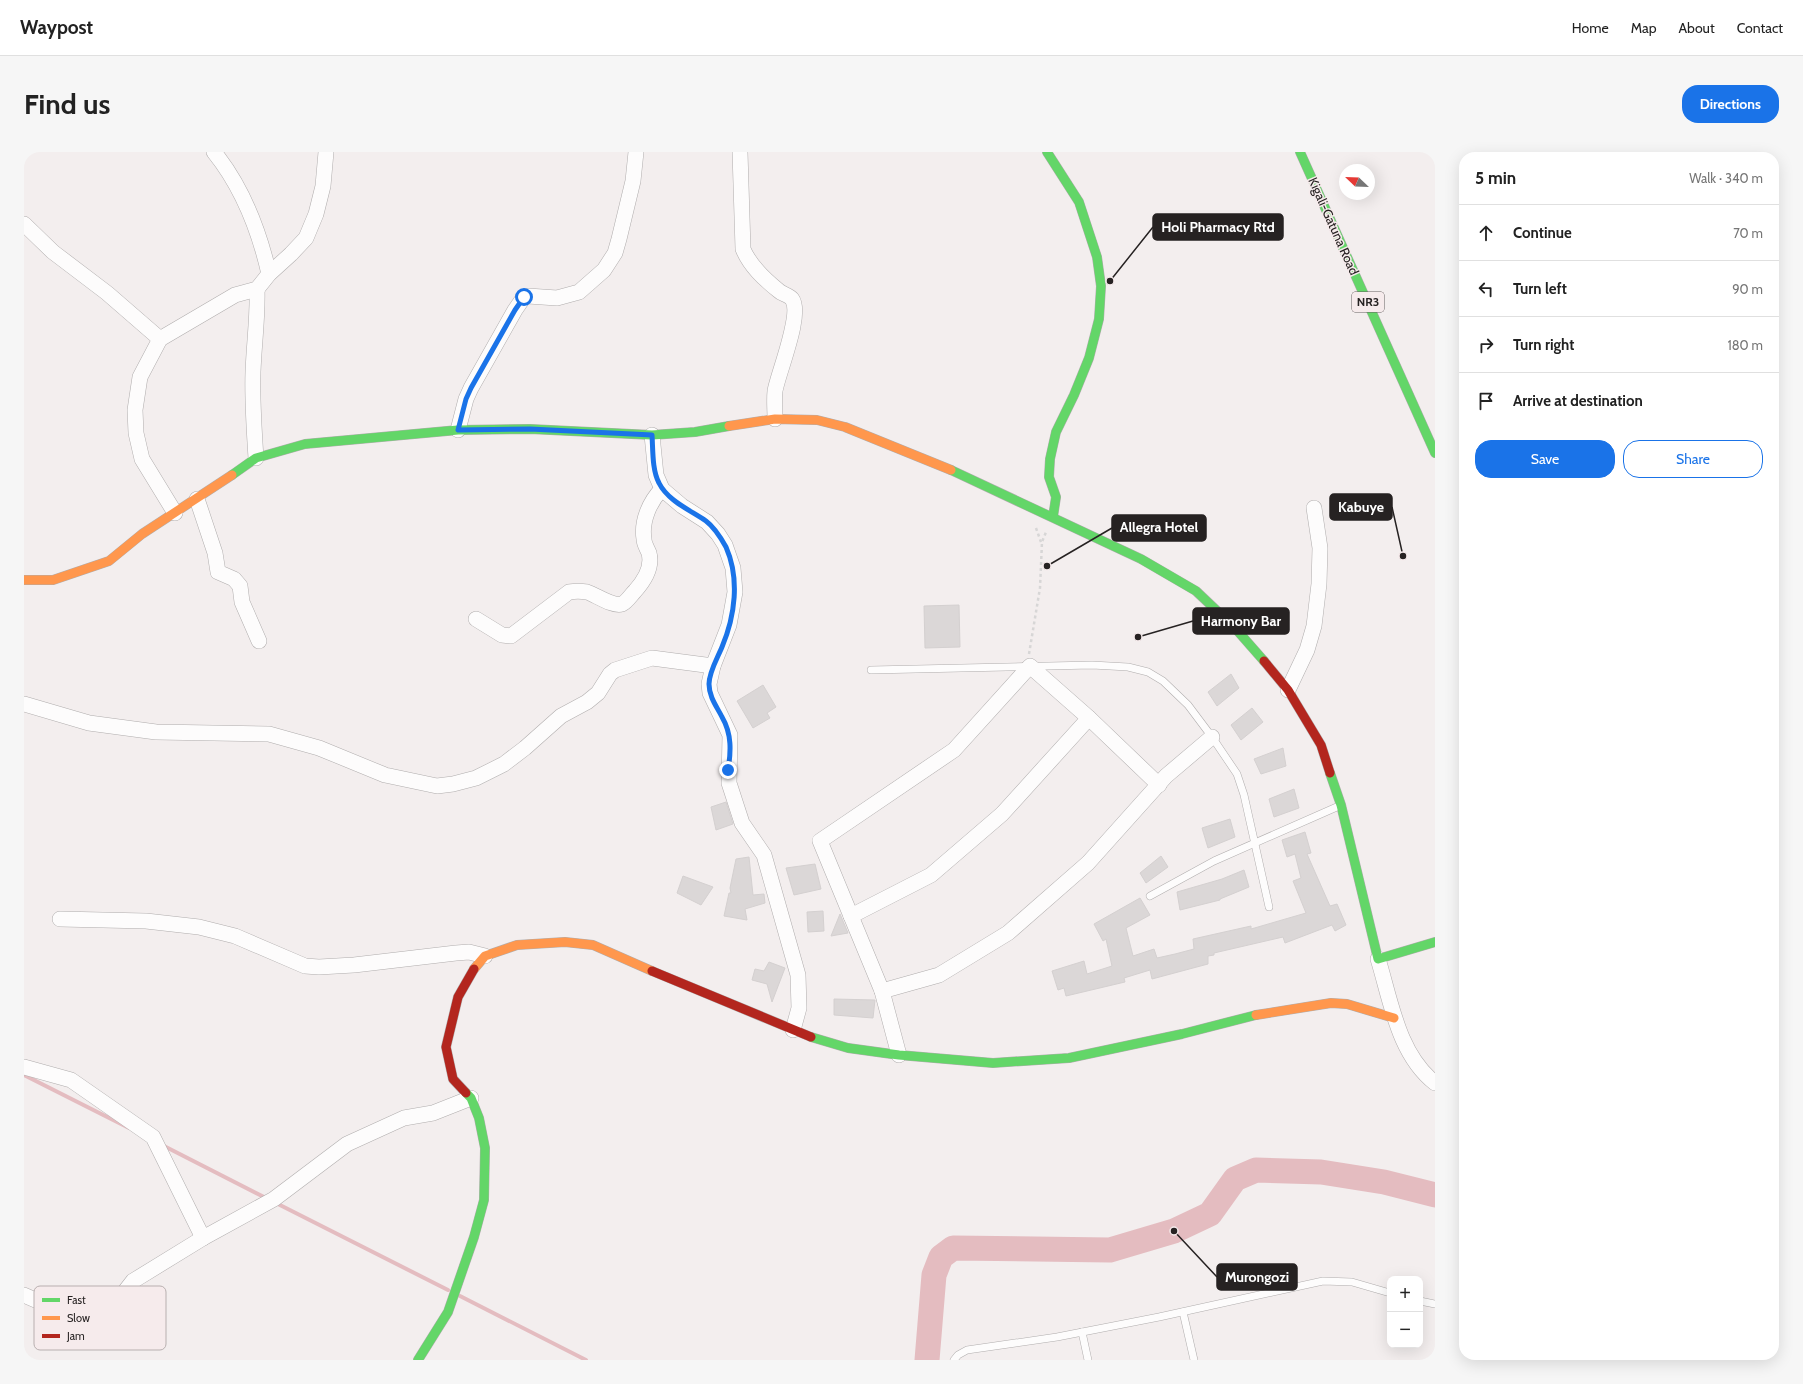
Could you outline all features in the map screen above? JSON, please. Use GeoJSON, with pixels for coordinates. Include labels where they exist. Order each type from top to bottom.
{"type":"FeatureCollection","features":[{"type":"Feature","properties":{"kind":"main road"},"geometry":{"type":"LineString","coordinates":[[1047,152],[1079,202],[1097,257],[1101,286],[1098,318],[1088,358],[1074,395],[1056,432],[1050,460],[1049,477],[1056,497],[1053,518]]}},
{"type":"Feature","properties":{"kind":"main road","name":"Kigali-Gatuna Road"},"geometry":{"type":"LineString","coordinates":[[1300,152],[1435,453]]}},
{"type":"Feature","properties":{"kind":"main road"},"geometry":{"type":"LineString","coordinates":[[24,580],[53,580],[109,561],[142,534],[197,499],[256,458],[290,447],[321,442],[363,440],[458,430],[530,429],[652,435],[695,432],[775,419],[817,420],[845,427],[943,466],[1141,559],[1196,591],[1255,649],[1288,690],[1321,744],[1342,805],[1378,959],[1435,942]]}},
{"type":"Feature","properties":{"kind":"main road"},"geometry":{"type":"LineString","coordinates":[[418,1360],[448,1312],[474,1237],[484,1200],[485,1148],[479,1118],[471,1098],[453,1079],[446,1048],[451,1020],[458,997],[470,973],[484,956],[517,945],[564,942],[593,945],[619,955],[674,981],[819,1040],[848,1048],[899,1055],[993,1063],[1069,1058],[1182,1034],[1250,1016],[1330,1003],[1347,1004],[1394,1018]]}},
{"type":"Feature","properties":{"kind":"street"},"geometry":{"type":"LineString","coordinates":[[214,152],[226,166],[242,195],[262,243],[269,274]]}},
{"type":"Feature","properties":{"kind":"street"},"geometry":{"type":"LineString","coordinates":[[175,513],[142,459],[136,433],[135,410],[140,377],[160,339],[228,298],[257,289],[269,274],[306,238],[316,214],[323,186],[326,152]]}},
{"type":"Feature","properties":{"kind":"street"},"geometry":{"type":"LineString","coordinates":[[458,430],[466,399],[471,388],[515,310],[524,297],[557,298],[579,292],[592,282],[608,264],[615,253],[629,201],[636,165],[636,152]]}},
{"type":"Feature","properties":{"kind":"street"},"geometry":{"type":"LineString","coordinates":[[740,152],[744,249],[748,261],[780,292],[791,298],[794,304],[791,335],[775,393],[775,419]]}},
{"type":"Feature","properties":{"kind":"street"},"geometry":{"type":"LineString","coordinates":[[24,224],[53,252],[107,294],[160,339]]}},
{"type":"Feature","properties":{"kind":"street"},"geometry":{"type":"LineString","coordinates":[[256,458],[252,414],[257,289]]}},
{"type":"Feature","properties":{"kind":"street"},"geometry":{"type":"LineString","coordinates":[[652,435],[656,475],[662,488],[682,506],[707,522],[718,534],[725,545],[733,568],[735,592],[729,625],[713,666],[709,684],[710,693],[730,736],[729,783],[742,823],[764,856],[798,975],[799,1008],[793,1030]]}},
{"type":"Feature","properties":{"kind":"street"},"geometry":{"type":"LineString","coordinates":[[476,619],[502,635],[511,636],[569,592],[588,592],[614,604],[622,604],[628,599],[646,576],[650,564],[644,539],[644,526],[650,504],[662,488]]}},
{"type":"Feature","properties":{"kind":"street"},"geometry":{"type":"LineString","coordinates":[[197,499],[215,553],[218,572],[234,579],[240,586],[242,602],[259,641]]}},
{"type":"Feature","properties":{"kind":"street"},"geometry":{"type":"LineString","coordinates":[[1288,690],[1307,650],[1314,626],[1319,584],[1320,548],[1314,508]]}},
{"type":"Feature","properties":{"kind":"street"},"geometry":{"type":"LineString","coordinates":[[24,704],[89,723],[156,732],[269,734],[320,748],[385,775],[437,786],[453,784],[476,778],[504,764],[525,748],[561,716],[587,702],[598,694],[610,674],[615,670],[652,658],[713,666]]}},
{"type":"Feature","properties":{"kind":"street"},"geometry":{"type":"LineString","coordinates":[[899,1055],[882,991],[820,841],[954,750],[1030,666],[1089,718],[1159,785]]}},
{"type":"Feature","properties":{"kind":"street"},"geometry":{"type":"LineString","coordinates":[[851,916],[931,875],[1002,814],[1089,718]]}},
{"type":"Feature","properties":{"kind":"street"},"geometry":{"type":"LineString","coordinates":[[882,991],[939,975],[1008,933],[1088,863],[1166,776],[1212,737]]}},
{"type":"Feature","properties":{"kind":"street"},"geometry":{"type":"LineString","coordinates":[[60,919],[146,921],[199,927],[235,936],[305,966],[318,967],[354,965],[469,952],[484,956]]}},
{"type":"Feature","properties":{"kind":"street"},"geometry":{"type":"LineString","coordinates":[[1378,959],[1394,1018],[1405,1042],[1424,1074],[1435,1083]]}},
{"type":"Feature","properties":{"kind":"street"},"geometry":{"type":"LineString","coordinates":[[24,1067],[71,1080],[153,1137],[203,1238]]}},
{"type":"Feature","properties":{"kind":"street"},"geometry":{"type":"LineString","coordinates":[[129,1286],[133,1281],[203,1238],[274,1199],[347,1144],[404,1118],[433,1113],[471,1098]]}},
{"type":"Feature","properties":{"kind":"street"},"geometry":{"type":"LineString","coordinates":[[24,1295],[34,1299]]}},
{"type":"Feature","properties":{"kind":"lane"},"geometry":{"type":"LineString","coordinates":[[871,670],[1092,665],[1128,667],[1148,672],[1163,681],[1188,705],[1237,774],[1244,795],[1269,907]]}},
{"type":"Feature","properties":{"kind":"lane"},"geometry":{"type":"LineString","coordinates":[[1150,896],[1214,861],[1342,805]]}},
{"type":"Feature","properties":{"kind":"lane"},"geometry":{"type":"LineString","coordinates":[[954,1360],[958,1355],[967,1350],[1082,1332],[1183,1312],[1323,1281],[1352,1282],[1387,1292]]}},
{"type":"Feature","properties":{"kind":"lane"},"geometry":{"type":"LineString","coordinates":[[1423,1301],[1435,1304]]}},
{"type":"Feature","properties":{"kind":"lane"},"geometry":{"type":"LineString","coordinates":[[1183,1312],[1194,1360]]}},
{"type":"Feature","properties":{"kind":"lane"},"geometry":{"type":"LineString","coordinates":[[1082,1332],[1088,1360]]}},
{"type":"Feature","properties":{"kind":"path"},"geometry":{"type":"LineString","coordinates":[[1030,666],[1029,650],[1040,588],[1042,542],[1053,518]]}},
{"type":"Feature","properties":{"kind":"building"},"geometry":{"type":"Polygon","coordinates":[[[959,605],[960,647],[925,648],[924,606],[959,605]]]}},
{"type":"Feature","properties":{"kind":"building"},"geometry":{"type":"Polygon","coordinates":[[[1231,674],[1239,688],[1217,706],[1208,692],[1231,674]]]}},
{"type":"Feature","properties":{"kind":"building"},"geometry":{"type":"Polygon","coordinates":[[[763,685],[776,707],[767,713],[770,718],[753,728],[737,701],[763,685]]]}},
{"type":"Feature","properties":{"kind":"building"},"geometry":{"type":"Polygon","coordinates":[[[1252,708],[1263,722],[1241,740],[1231,725],[1252,708]]]}},
{"type":"Feature","properties":{"kind":"building"},"geometry":{"type":"Polygon","coordinates":[[[1283,748],[1286,766],[1261,774],[1254,759],[1283,748]]]}},
{"type":"Feature","properties":{"kind":"building"},"geometry":{"type":"Polygon","coordinates":[[[1294,789],[1299,808],[1274,817],[1269,799],[1294,789]]]}},
{"type":"Feature","properties":{"kind":"building"},"geometry":{"type":"Polygon","coordinates":[[[726,802],[733,824],[716,830],[711,807],[726,802]]]}},
{"type":"Feature","properties":{"kind":"building"},"geometry":{"type":"Polygon","coordinates":[[[1230,819],[1235,837],[1208,848],[1202,828],[1230,819]]]}},
{"type":"Feature","properties":{"kind":"building"},"geometry":{"type":"Polygon","coordinates":[[[1305,832],[1311,853],[1307,854],[1330,906],[1337,904],[1346,925],[1335,931],[1332,925],[1285,943],[1283,937],[1214,953],[1214,955],[1208,956],[1208,964],[1152,979],[1150,970],[1124,978],[1125,982],[1066,996],[1064,988],[1058,990],[1052,971],[1084,961],[1087,974],[1112,966],[1106,939],[1103,941],[1094,924],[1140,898],[1150,915],[1126,928],[1133,956],[1154,949],[1157,958],[1175,954],[1194,949],[1193,939],[1251,926],[1251,929],[1306,913],[1293,881],[1301,878],[1295,854],[1287,857],[1282,840],[1305,832]]]}},
{"type":"Feature","properties":{"kind":"building"},"geometry":{"type":"Polygon","coordinates":[[[1161,856],[1168,867],[1146,883],[1140,873],[1161,856]]]}},
{"type":"Feature","properties":{"kind":"building"},"geometry":{"type":"Polygon","coordinates":[[[749,857],[753,895],[764,894],[765,903],[745,909],[747,920],[724,916],[729,893],[731,893],[730,888],[736,859],[749,857]]]}},
{"type":"Feature","properties":{"kind":"building"},"geometry":{"type":"Polygon","coordinates":[[[815,864],[821,889],[794,895],[786,868],[815,864]]]}},
{"type":"Feature","properties":{"kind":"building"},"geometry":{"type":"Polygon","coordinates":[[[1244,870],[1249,887],[1220,900],[1180,910],[1177,892],[1222,879],[1244,870]]]}},
{"type":"Feature","properties":{"kind":"building"},"geometry":{"type":"Polygon","coordinates":[[[683,876],[713,887],[701,905],[677,893],[683,876]]]}},
{"type":"Feature","properties":{"kind":"building"},"geometry":{"type":"Polygon","coordinates":[[[823,911],[824,931],[808,932],[807,912],[823,911]]]}},
{"type":"Feature","properties":{"kind":"building"},"geometry":{"type":"Polygon","coordinates":[[[840,914],[848,933],[831,936],[840,914]]]}},
{"type":"Feature","properties":{"kind":"building"},"geometry":{"type":"Polygon","coordinates":[[[769,962],[785,968],[772,1002],[767,984],[752,980],[755,969],[764,971],[769,962]]]}},
{"type":"Feature","properties":{"kind":"building"},"geometry":{"type":"Polygon","coordinates":[[[834,999],[875,1000],[873,1018],[834,1015],[834,999]]]}},
{"type":"Feature","properties":{"kind":"waterway"},"geometry":{"type":"LineString","coordinates":[[24,1075],[129,1128]]}},
{"type":"Feature","properties":{"kind":"waterway"},"geometry":{"type":"LineString","coordinates":[[162,1145],[266,1198]]}},
{"type":"Feature","properties":{"kind":"waterway"},"geometry":{"type":"LineString","coordinates":[[927,1360],[934,1275],[941,1257],[953,1248],[1110,1250],[1174,1231],[1210,1214],[1235,1179],[1256,1170],[1321,1172],[1384,1182],[1435,1195]]}},
{"type":"Feature","properties":{"kind":"waterway"},"geometry":{"type":"LineString","coordinates":[[274,1202],[448,1290]]}},
{"type":"Feature","properties":{"kind":"waterway"},"geometry":{"type":"LineString","coordinates":[[460,1296],[586,1360]]}},
{"type":"Feature","properties":{"kind":"traffic: fast"},"geometry":{"type":"LineString","coordinates":[[1047,152],[1079,202],[1097,257],[1101,286],[1099,319],[1089,358],[1074,395],[1056,432],[1050,459],[1049,477],[1056,497],[1053,517]]}},
{"type":"Feature","properties":{"kind":"traffic: fast"},"geometry":{"type":"LineString","coordinates":[[1300,152],[1435,453]]}},
{"type":"Feature","properties":{"kind":"traffic: fast"},"geometry":{"type":"LineString","coordinates":[[232,475],[256,458],[305,444],[458,430],[530,429],[652,435],[695,432],[729,426]]}},
{"type":"Feature","properties":{"kind":"traffic: fast"},"geometry":{"type":"LineString","coordinates":[[951,470],[1141,559],[1196,591],[1235,628],[1264,661]]}},
{"type":"Feature","properties":{"kind":"traffic: fast"},"geometry":{"type":"LineString","coordinates":[[1330,773],[1341,805],[1378,959],[1435,942]]}},
{"type":"Feature","properties":{"kind":"traffic: fast"},"geometry":{"type":"LineString","coordinates":[[811,1037],[848,1048],[899,1055],[993,1063],[1069,1058],[1182,1034],[1256,1015]]}},
{"type":"Feature","properties":{"kind":"traffic: fast"},"geometry":{"type":"LineString","coordinates":[[418,1360],[448,1312],[474,1237],[484,1200],[485,1148],[479,1118],[471,1098],[466,1093]]}},
{"type":"Feature","properties":{"kind":"traffic: slow"},"geometry":{"type":"LineString","coordinates":[[729,426],[775,419],[817,420],[845,427],[951,470]]}},
{"type":"Feature","properties":{"kind":"traffic: slow"},"geometry":{"type":"LineString","coordinates":[[24,580],[53,580],[109,561],[142,534],[232,475]]}},
{"type":"Feature","properties":{"kind":"traffic: slow"},"geometry":{"type":"LineString","coordinates":[[474,969],[485,956],[517,945],[565,942],[593,945],[652,971]]}},
{"type":"Feature","properties":{"kind":"traffic: slow"},"geometry":{"type":"LineString","coordinates":[[1256,1015],[1331,1003],[1347,1004],[1394,1018]]}},
{"type":"Feature","properties":{"kind":"traffic: jam"},"geometry":{"type":"LineString","coordinates":[[1264,661],[1288,690],[1321,745],[1330,773]]}},
{"type":"Feature","properties":{"kind":"traffic: jam"},"geometry":{"type":"LineString","coordinates":[[466,1093],[453,1079],[446,1047],[458,997],[474,969]]}},
{"type":"Feature","properties":{"kind":"traffic: jam"},"geometry":{"type":"LineString","coordinates":[[652,971],[811,1037]]}},
{"type":"Feature","properties":{"kind":"place","name":"Holi Pharmacy Rtd"},"geometry":{"type":"Point","coordinates":[1110,281]}},
{"type":"Feature","properties":{"kind":"place","name":"Kabuye"},"geometry":{"type":"Point","coordinates":[1403,556]}},
{"type":"Feature","properties":{"kind":"place","name":"Allegra Hotel"},"geometry":{"type":"Point","coordinates":[1047,566]}},
{"type":"Feature","properties":{"kind":"place","name":"Harmony Bar"},"geometry":{"type":"Point","coordinates":[1138,637]}},
{"type":"Feature","properties":{"kind":"place","name":"Murongozi"},"geometry":{"type":"Point","coordinates":[1174,1231]}},
{"type":"Feature","properties":{"kind":"route"},"geometry":{"type":"LineString","coordinates":[[524,297],[520,301],[471,388],[466,399],[458,430],[530,429],[652,435],[653,453],[658,482],[662,488],[682,506],[707,522],[718,534],[725,545],[733,568],[735,592],[729,625],[723,645],[713,666],[709,684],[710,693],[716,708],[723,718],[730,736],[730,757],[728,770]]}}]}
